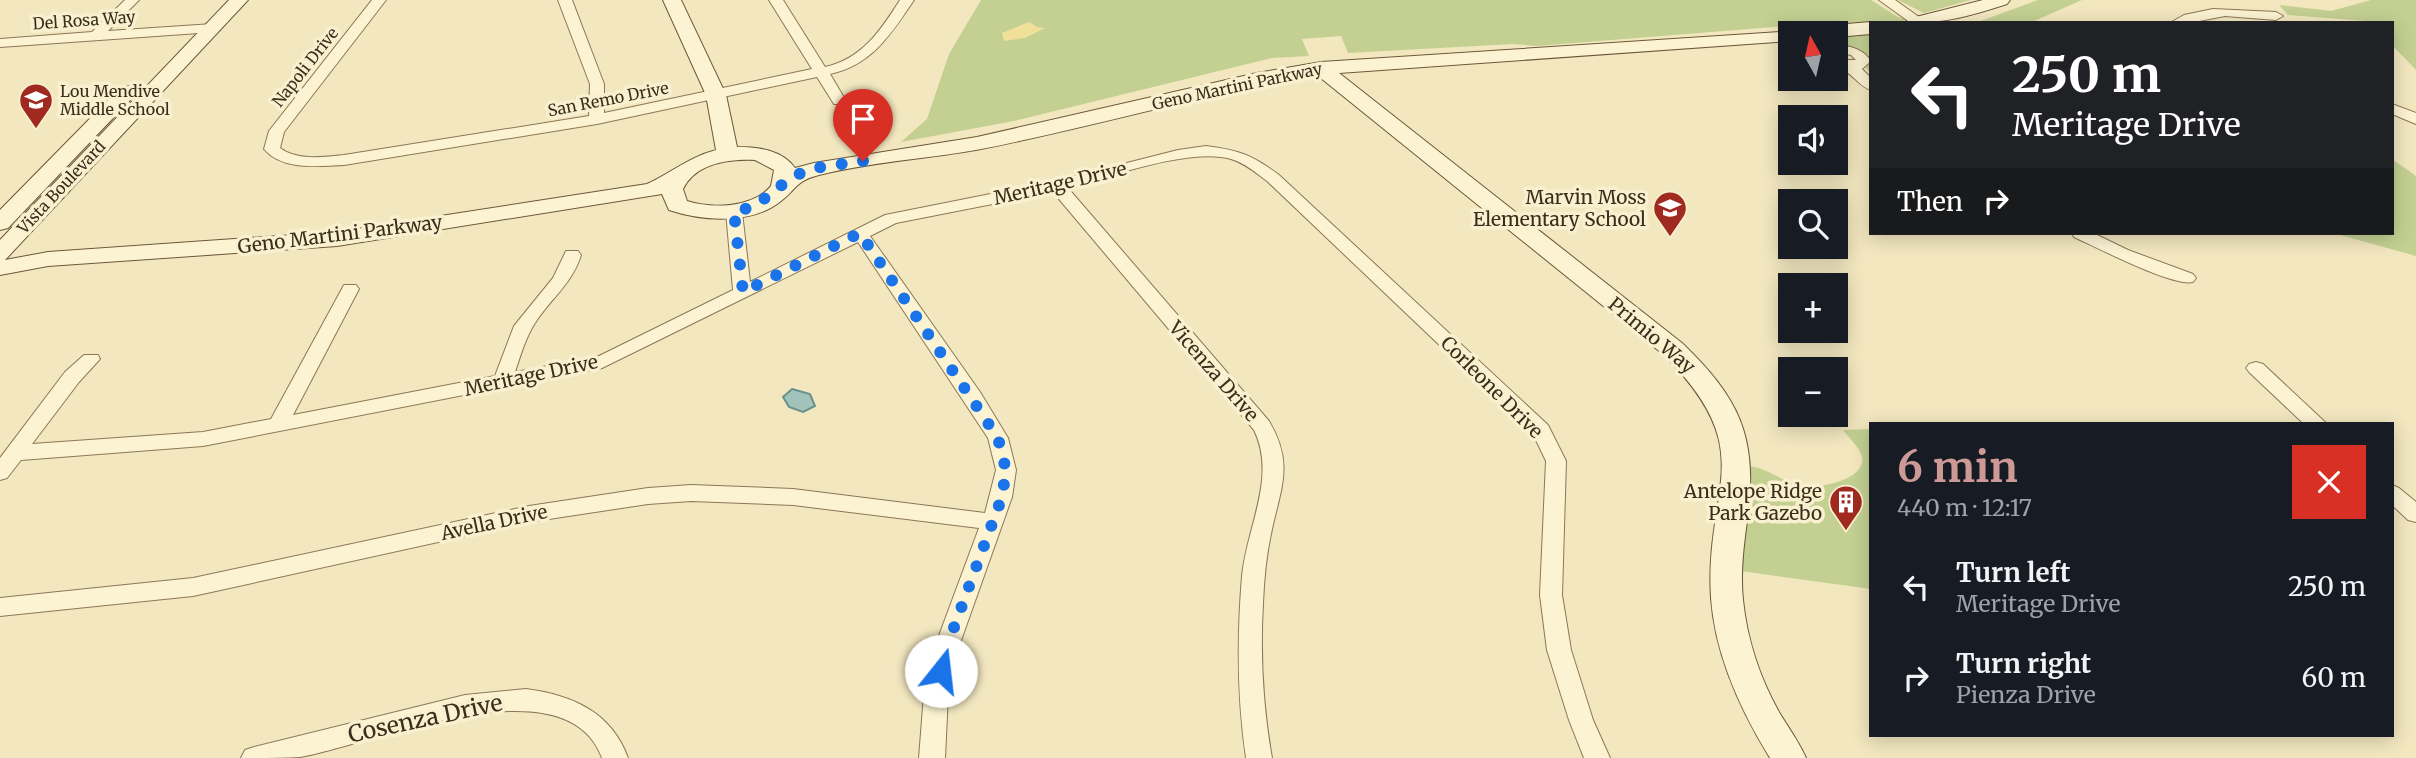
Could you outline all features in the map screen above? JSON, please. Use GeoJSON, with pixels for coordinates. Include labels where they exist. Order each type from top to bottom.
{"type":"FeatureCollection","features":[{"type":"Feature","properties":{"kind":"street"},"geometry":{"type":"LineString","coordinates":[[95,37],[132,0]]}},
{"type":"Feature","properties":{"kind":"street","name":"Vista Boulevard"},"geometry":{"type":"LineString","coordinates":[[0,223],[216,0]]}},
{"type":"Feature","properties":{"kind":"street","name":"Vista Boulevard"},"geometry":{"type":"LineString","coordinates":[[0,254],[239,0]]}},
{"type":"Feature","properties":{"kind":"street","name":"Napoli Drive"},"geometry":{"type":"LineString","coordinates":[[283,157],[272,149],[277,131],[379,0]]}},
{"type":"Feature","properties":{"kind":"street"},"geometry":{"type":"LineString","coordinates":[[565,0],[597,84],[597,119]]}},
{"type":"Feature","properties":{"kind":"street"},"geometry":{"type":"LineString","coordinates":[[672,0],[716,95],[728,155],[755,154],[781,175]]}},
{"type":"Feature","properties":{"kind":"street"},"geometry":{"type":"LineString","coordinates":[[776,0],[839,102]]}},
{"type":"Feature","properties":{"kind":"street","name":"San Remo Drive"},"geometry":{"type":"LineString","coordinates":[[283,157],[312,162],[345,160],[597,119],[844,67],[870,52],[907,0]]}},
{"type":"Feature","properties":{"kind":"street"},"geometry":{"type":"LineString","coordinates":[[1886,0],[1916,21]]}},
{"type":"Feature","properties":{"kind":"street"},"geometry":{"type":"LineString","coordinates":[[1922,21],[1968,11],[2001,0]]}},
{"type":"Feature","properties":{"kind":"street"},"geometry":{"type":"LineString","coordinates":[[2263,0],[2278,20]]}},
{"type":"Feature","properties":{"kind":"street"},"geometry":{"type":"LineString","coordinates":[[2180,21],[2192,15],[2213,11],[2278,20]]}},
{"type":"Feature","properties":{"kind":"street","name":"Del Rosa Way"},"geometry":{"type":"LineString","coordinates":[[0,43],[213,28]]}},
{"type":"Feature","properties":{"kind":"street"},"geometry":{"type":"LineString","coordinates":[[1848,30],[1869,28]]}},
{"type":"Feature","properties":{"kind":"street","name":"Geno Martini Parkway"},"geometry":{"type":"LineString","coordinates":[[0,277],[303,258],[657,202],[698,212],[734,212],[762,202],[781,175],[795,176],[814,169],[977,143],[1256,79],[1321,68],[1778,36]]}},
{"type":"Feature","properties":{"kind":"street"},"geometry":{"type":"LineString","coordinates":[[1848,49],[1863,57],[1862,64],[1848,66]]}},
{"type":"Feature","properties":{"kind":"street"},"geometry":{"type":"LineString","coordinates":[[1852,67],[1869,84]]}},
{"type":"Feature","properties":{"kind":"street","name":"Primio Way"},"geometry":{"type":"LineString","coordinates":[[1321,68],[1673,349],[1696,370],[1713,393],[1726,416],[1736,453],[1726,576],[1733,637],[1758,703],[1788,758]]}},
{"type":"Feature","properties":{"kind":"street"},"geometry":{"type":"LineString","coordinates":[[2394,109],[2416,119]]}},
{"type":"Feature","properties":{"kind":"street","name":"Meritage Drive"},"geometry":{"type":"LineString","coordinates":[[15,453],[203,439],[602,362],[891,219],[1057,186],[1178,155],[1222,152]]}},
{"type":"Feature","properties":{"kind":"street","name":"Corleone Drive"},"geometry":{"type":"LineString","coordinates":[[1222,152],[1250,161],[1273,178],[1541,430],[1556,461],[1557,494],[1551,595],[1559,650],[1581,720],[1597,758]]}},
{"type":"Feature","properties":{"kind":"street","name":"Geno Martini Parkway"},"geometry":{"type":"LineString","coordinates":[[0,268],[48,259],[337,239],[652,190],[676,179],[693,166],[728,155]]}},
{"type":"Feature","properties":{"kind":"street"},"geometry":{"type":"LineString","coordinates":[[676,179],[672,189],[677,205]]}},
{"type":"Feature","properties":{"kind":"street","name":"Vicenza Drive"},"geometry":{"type":"LineString","coordinates":[[1057,186],[1262,426],[1270,442],[1274,457],[1274,475],[1253,577],[1250,628],[1250,683],[1259,758]]}},
{"type":"Feature","properties":{"kind":"street"},"geometry":{"type":"LineString","coordinates":[[734,212],[743,292]]}},
{"type":"Feature","properties":{"kind":"street"},"geometry":{"type":"LineString","coordinates":[[860,233],[998,438],[1006,470],[1002,497],[946,649],[936,694],[932,758]]}},
{"type":"Feature","properties":{"kind":"street"},"geometry":{"type":"LineString","coordinates":[[2084,235],[2122,254],[2187,278]]}},
{"type":"Feature","properties":{"kind":"street"},"geometry":{"type":"LineString","coordinates":[[503,382],[528,319],[569,271],[572,256]]}},
{"type":"Feature","properties":{"kind":"street"},"geometry":{"type":"LineString","coordinates":[[278,425],[350,289]]}},
{"type":"Feature","properties":{"kind":"street"},"geometry":{"type":"LineString","coordinates":[[0,472],[72,377],[91,359]]}},
{"type":"Feature","properties":{"kind":"street"},"geometry":{"type":"LineString","coordinates":[[2256,368],[2315,422]]}},
{"type":"Feature","properties":{"kind":"street"},"geometry":{"type":"LineString","coordinates":[[2394,493],[2416,491]]}},
{"type":"Feature","properties":{"kind":"street","name":"Avella Drive"},"geometry":{"type":"LineString","coordinates":[[0,607],[192,587],[529,514],[648,496],[691,494],[793,497],[992,522]]}},
{"type":"Feature","properties":{"kind":"street"},"geometry":{"type":"LineString","coordinates":[[2394,494],[2416,514]]}},
{"type":"Feature","properties":{"kind":"street","name":"Cosenza Drive"},"geometry":{"type":"LineString","coordinates":[[254,758],[476,703],[517,699],[547,701],[573,710],[592,723],[613,748],[615,758]]}},
{"type":"Feature","properties":{"kind":"green space"},"geometry":{"type":"Polygon","coordinates":[[[981,0],[1871,0],[1898,17],[1919,21],[1869,21],[1869,72],[1866,68],[1868,62],[1848,53],[1848,21],[1778,21],[1778,27],[1537,46],[1513,44],[1348,53],[1341,36],[1302,39],[1309,56],[1272,58],[1014,121],[901,142],[927,119],[949,54],[981,0]]]}},
{"type":"Feature","properties":{"kind":"green space"},"geometry":{"type":"Polygon","coordinates":[[[1898,0],[1971,0],[1924,13],[1898,0]]]}},
{"type":"Feature","properties":{"kind":"green space"},"geometry":{"type":"Polygon","coordinates":[[[2038,0],[2082,0],[2035,21],[1980,21],[2038,0]]]}},
{"type":"Feature","properties":{"kind":"green space"},"geometry":{"type":"Polygon","coordinates":[[[2371,0],[2416,0],[2416,70],[2394,47],[2394,21],[2288,15],[2279,5],[2331,11],[2371,0]]]}},
{"type":"Feature","properties":{"kind":"green space"},"geometry":{"type":"Polygon","coordinates":[[[2394,160],[2416,176],[2416,256],[2340,235],[2394,235],[2394,160]]]}},
{"type":"Feature","properties":{"kind":"green space"},"geometry":{"type":"Polygon","coordinates":[[[1869,429],[1869,589],[1740,571],[1749,466],[1800,486],[1839,482],[1857,472],[1862,457],[1843,430],[1869,429]]]}},
{"type":"Feature","properties":{"kind":"sand"},"geometry":{"type":"Polygon","coordinates":[[[1029,22],[1045,28],[1025,38],[1004,41],[1002,33],[1029,22]]]}},
{"type":"Feature","properties":{"kind":"water"},"geometry":{"type":"Polygon","coordinates":[[[792,389],[810,394],[815,406],[803,412],[789,407],[783,397],[792,389]]]}},
{"type":"Feature","properties":{"kind":"place","name":"Lou Mendive Middle School"},"geometry":{"type":"Point","coordinates":[36,130]}},
{"type":"Feature","properties":{"kind":"place","name":"Marvin Moss Elementary School"},"geometry":{"type":"Point","coordinates":[1670,238]}},
{"type":"Feature","properties":{"kind":"place","name":"Antelope Ridge Park Gazebo"},"geometry":{"type":"Point","coordinates":[1846,532]}},
{"type":"Feature","properties":{"kind":"route"},"geometry":{"type":"LineString","coordinates":[[863,161],[803,172],[762,202],[734,212],[743,292],[860,233],[973,397],[998,438],[1006,470],[1002,497],[946,649],[941,671]]}}]}
